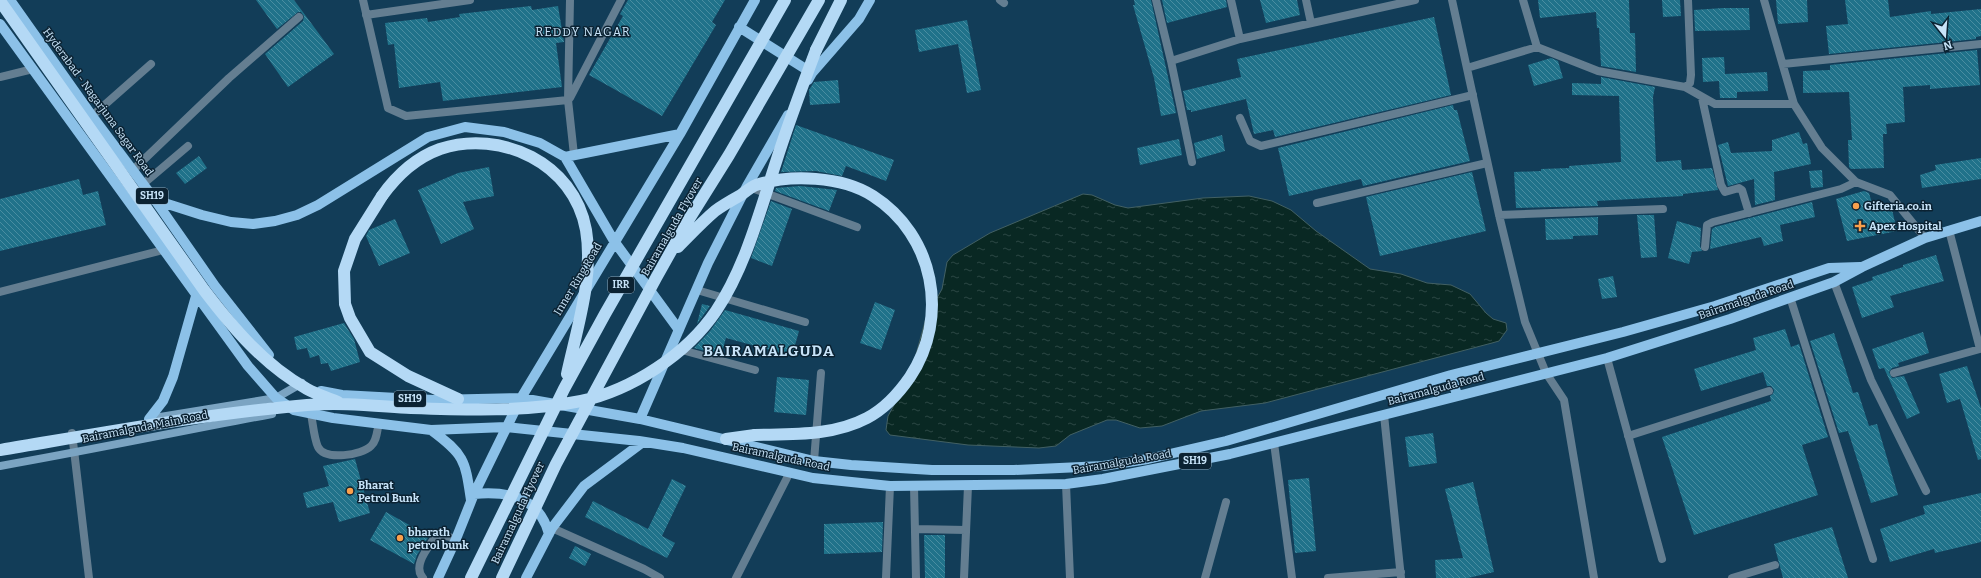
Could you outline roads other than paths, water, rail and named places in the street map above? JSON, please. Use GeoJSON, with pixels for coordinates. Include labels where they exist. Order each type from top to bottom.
{"type":"FeatureCollection","features":[{"type":"Feature","properties":{"kind":"highway","name":"Bairamalguda Flyover"},"geometry":{"type":"LineString","coordinates":[[471,578],[564,389],[609,307],[785,0]]}},
{"type":"Feature","properties":{"kind":"highway","name":"Bairamalguda Flyover"},"geometry":{"type":"LineString","coordinates":[[502,578],[556,464],[670,254],[819,0]]}},
{"type":"Feature","properties":{"kind":"highway"},"geometry":{"type":"LineString","coordinates":[[0,450],[232,413],[341,403],[412,408],[506,409],[542,407],[584,400],[623,386],[657,368],[691,341],[716,311],[736,273],[762,206],[799,93],[816,50],[841,0]]}},
{"type":"Feature","properties":{"kind":"highway"},"geometry":{"type":"LineString","coordinates":[[0,1],[200,284],[228,321],[250,345],[280,371],[308,390],[341,403]]}},
{"type":"Feature","properties":{"kind":"highway"},"geometry":{"type":"LineString","coordinates":[[458,399],[408,376],[370,352],[350,318],[346,304],[344,271],[355,239],[393,181],[407,167],[440,149],[458,145],[495,145],[530,155],[547,165],[572,193],[586,229],[588,253],[586,283],[564,389]]}},
{"type":"Feature","properties":{"kind":"highway"},"geometry":{"type":"LineString","coordinates":[[670,254],[715,211],[755,185],[799,178],[837,180],[873,196],[902,221],[923,253],[932,290],[931,328],[919,364],[897,396],[867,418],[832,431],[808,434],[755,435],[726,439]]}},
{"type":"Feature","properties":{"kind":"main road","name":"Hyderabad - Nagarjuna Sagar Road"},"geometry":{"type":"LineString","coordinates":[[10,0],[92,116],[142,184],[156,200],[261,347],[279,366],[302,383]]}},
{"type":"Feature","properties":{"kind":"main road","name":"Inner Ring Road"},"geometry":{"type":"LineString","coordinates":[[438,578],[473,497],[521,398],[614,241],[680,134],[755,0]]}},
{"type":"Feature","properties":{"kind":"main road"},"geometry":{"type":"LineString","coordinates":[[640,419],[708,263],[747,186],[812,73],[859,19],[870,0]]}},
{"type":"Feature","properties":{"kind":"main road","name":"SH19"},"geometry":{"type":"LineString","coordinates":[[0,24],[4,37],[33,69],[196,296],[248,366],[276,398],[294,410],[333,418],[431,430],[506,427]]}},
{"type":"Feature","properties":{"kind":"main road"},"geometry":{"type":"LineString","coordinates":[[739,27],[812,73]]}},
{"type":"Feature","properties":{"kind":"main road"},"geometry":{"type":"LineString","coordinates":[[156,200],[202,215],[231,222],[253,224],[275,222],[297,215],[318,205],[428,138],[465,127],[504,132],[540,142],[569,156],[614,241],[679,330]]}},
{"type":"Feature","properties":{"kind":"main road"},"geometry":{"type":"LineString","coordinates":[[569,156],[680,134]]}},
{"type":"Feature","properties":{"kind":"main road","name":"Bairamalguda Road"},"geometry":{"type":"LineString","coordinates":[[506,427],[643,442],[683,448],[813,478],[890,486],[1066,484],[1140,472],[1230,454],[1457,395],[1608,358],[1730,319],[1790,296],[1834,282],[1862,267],[1925,238],[1981,221]]}},
{"type":"Feature","properties":{"kind":"main road","name":"Bairamalguda Road"},"geometry":{"type":"LineString","coordinates":[[521,398],[640,419],[814,461],[884,468],[958,470],[1104,466],[1148,459],[1226,441],[1451,375],[1623,332],[1715,306],[1829,268],[1862,267]]}},
{"type":"Feature","properties":{"kind":"main road"},"geometry":{"type":"LineString","coordinates":[[149,419],[162,401],[171,382],[196,296]]}},
{"type":"Feature","properties":{"kind":"main road"},"geometry":{"type":"LineString","coordinates":[[1451,375],[1457,395]]}},
{"type":"Feature","properties":{"kind":"main road"},"geometry":{"type":"LineString","coordinates":[[0,445],[276,398],[302,383]]}},
{"type":"Feature","properties":{"kind":"main road","name":"SH19"},"geometry":{"type":"LineString","coordinates":[[302,383],[321,391],[342,395],[434,400],[521,398]]}},
{"type":"Feature","properties":{"kind":"main road"},"geometry":{"type":"LineString","coordinates":[[294,410],[321,391]]}},
{"type":"Feature","properties":{"kind":"main road","name":"Bairamalguda Main Road"},"geometry":{"type":"LineString","coordinates":[[0,466],[294,410]]}},
{"type":"Feature","properties":{"kind":"main road"},"geometry":{"type":"LineString","coordinates":[[431,430],[453,446],[465,465],[473,497],[500,493],[529,503],[540,513],[550,531]]}},
{"type":"Feature","properties":{"kind":"main road"},"geometry":{"type":"LineString","coordinates":[[526,578],[550,531],[584,486],[643,442]]}},
{"type":"Feature","properties":{"kind":"main road"},"geometry":{"type":"LineString","coordinates":[[957,485],[958,470]]}},
{"type":"Feature","properties":{"kind":"street"},"geometry":{"type":"LineString","coordinates":[[363,0],[388,108],[406,116],[568,100]]}},
{"type":"Feature","properties":{"kind":"street"},"geometry":{"type":"LineString","coordinates":[[366,15],[470,0]]}},
{"type":"Feature","properties":{"kind":"street"},"geometry":{"type":"LineString","coordinates":[[569,156],[568,100],[570,0]]}},
{"type":"Feature","properties":{"kind":"street"},"geometry":{"type":"LineString","coordinates":[[568,100],[621,0]]}},
{"type":"Feature","properties":{"kind":"street"},"geometry":{"type":"LineString","coordinates":[[1156,0],[1171,60],[1192,162]]}},
{"type":"Feature","properties":{"kind":"street"},"geometry":{"type":"LineString","coordinates":[[1231,0],[1240,39]]}},
{"type":"Feature","properties":{"kind":"street"},"geometry":{"type":"LineString","coordinates":[[1306,0],[1311,23]]}},
{"type":"Feature","properties":{"kind":"street"},"geometry":{"type":"LineString","coordinates":[[1171,60],[1240,39],[1311,23],[1384,4],[1415,0]]}},
{"type":"Feature","properties":{"kind":"street"},"geometry":{"type":"LineString","coordinates":[[1452,0],[1499,215],[1525,322],[1546,373],[1564,400],[1594,578]]}},
{"type":"Feature","properties":{"kind":"street"},"geometry":{"type":"LineString","coordinates":[[1523,0],[1537,47]]}},
{"type":"Feature","properties":{"kind":"street"},"geometry":{"type":"LineString","coordinates":[[1685,87],[1690,83],[1691,75],[1688,0]]}},
{"type":"Feature","properties":{"kind":"street"},"geometry":{"type":"LineString","coordinates":[[1764,0],[1794,104],[1822,148],[1856,182],[1890,195],[1925,238]]}},
{"type":"Feature","properties":{"kind":"street"},"geometry":{"type":"LineString","coordinates":[[133,170],[229,78],[299,17]]}},
{"type":"Feature","properties":{"kind":"street"},"geometry":{"type":"LineString","coordinates":[[1783,64],[1981,44]]}},
{"type":"Feature","properties":{"kind":"street"},"geometry":{"type":"LineString","coordinates":[[1467,68],[1537,47],[1598,71],[1685,87],[1714,104],[1794,104]]}},
{"type":"Feature","properties":{"kind":"street"},"geometry":{"type":"LineString","coordinates":[[92,116],[151,64]]}},
{"type":"Feature","properties":{"kind":"street"},"geometry":{"type":"LineString","coordinates":[[0,77],[33,69]]}},
{"type":"Feature","properties":{"kind":"street"},"geometry":{"type":"LineString","coordinates":[[1240,118],[1250,141],[1261,146],[1473,95]]}},
{"type":"Feature","properties":{"kind":"street"},"geometry":{"type":"LineString","coordinates":[[1702,98],[1721,186],[1725,192],[1739,188],[1742,190],[1749,213]]}},
{"type":"Feature","properties":{"kind":"street"},"geometry":{"type":"LineString","coordinates":[[142,184],[188,146]]}},
{"type":"Feature","properties":{"kind":"street"},"geometry":{"type":"LineString","coordinates":[[1317,203],[1488,163]]}},
{"type":"Feature","properties":{"kind":"street"},"geometry":{"type":"LineString","coordinates":[[1705,247],[1707,225],[1713,222],[1841,190],[1856,182]]}},
{"type":"Feature","properties":{"kind":"street"},"geometry":{"type":"LineString","coordinates":[[747,186],[857,227]]}},
{"type":"Feature","properties":{"kind":"street"},"geometry":{"type":"LineString","coordinates":[[1499,215],[1663,210]]}},
{"type":"Feature","properties":{"kind":"street"},"geometry":{"type":"LineString","coordinates":[[1894,373],[1981,349],[1949,230]]}},
{"type":"Feature","properties":{"kind":"street"},"geometry":{"type":"LineString","coordinates":[[0,292],[163,250]]}},
{"type":"Feature","properties":{"kind":"street"},"geometry":{"type":"LineString","coordinates":[[1834,282],[1871,380],[1926,491]]}},
{"type":"Feature","properties":{"kind":"street"},"geometry":{"type":"LineString","coordinates":[[697,290],[805,322]]}},
{"type":"Feature","properties":{"kind":"street"},"geometry":{"type":"LineString","coordinates":[[1790,296],[1873,559]]}},
{"type":"Feature","properties":{"kind":"street"},"geometry":{"type":"LineString","coordinates":[[672,347],[755,370]]}},
{"type":"Feature","properties":{"kind":"street"},"geometry":{"type":"LineString","coordinates":[[1608,358],[1662,558]]}},
{"type":"Feature","properties":{"kind":"street"},"geometry":{"type":"LineString","coordinates":[[814,461],[820,373]]}},
{"type":"Feature","properties":{"kind":"street"},"geometry":{"type":"LineString","coordinates":[[1628,436],[1769,391]]}},
{"type":"Feature","properties":{"kind":"street"},"geometry":{"type":"LineString","coordinates":[[311,414],[318,447],[324,454],[333,456],[360,452],[371,446],[376,439],[379,423]]}},
{"type":"Feature","properties":{"kind":"street"},"geometry":{"type":"LineString","coordinates":[[1328,578],[1401,575],[1384,415]]}},
{"type":"Feature","properties":{"kind":"street"},"geometry":{"type":"LineString","coordinates":[[72,432],[89,578]]}},
{"type":"Feature","properties":{"kind":"street"},"geometry":{"type":"LineString","coordinates":[[1274,443],[1292,578]]}},
{"type":"Feature","properties":{"kind":"street"},"geometry":{"type":"LineString","coordinates":[[736,578],[790,472]]}},
{"type":"Feature","properties":{"kind":"street"},"geometry":{"type":"LineString","coordinates":[[1066,484],[1070,578]]}},
{"type":"Feature","properties":{"kind":"street"},"geometry":{"type":"LineString","coordinates":[[886,578],[890,486]]}},
{"type":"Feature","properties":{"kind":"street"},"geometry":{"type":"LineString","coordinates":[[914,486],[916,578]]}},
{"type":"Feature","properties":{"kind":"street"},"geometry":{"type":"LineString","coordinates":[[964,578],[968,486]]}},
{"type":"Feature","properties":{"kind":"street"},"geometry":{"type":"LineString","coordinates":[[1205,578],[1226,502]]}},
{"type":"Feature","properties":{"kind":"street"},"geometry":{"type":"LineString","coordinates":[[915,529],[966,530]]}},
{"type":"Feature","properties":{"kind":"street"},"geometry":{"type":"LineString","coordinates":[[550,531],[644,568],[660,578]]}},
{"type":"Feature","properties":{"kind":"street"},"geometry":{"type":"LineString","coordinates":[[424,578],[420,574],[419,566],[436,537],[446,536],[456,539]]}},
{"type":"Feature","properties":{"kind":"street"},"geometry":{"type":"LineString","coordinates":[[1732,578],[1775,565]]}},
{"type":"Feature","properties":{"kind":"water"},"geometry":{"type":"Polygon","coordinates":[[[1083,194],[1092,195],[1115,205],[1128,208],[1203,198],[1249,196],[1272,201],[1291,210],[1316,231],[1370,269],[1401,274],[1427,283],[1451,285],[1470,294],[1493,319],[1506,323],[1507,330],[1499,341],[1265,403],[1201,411],[1162,426],[1140,428],[1116,420],[1107,420],[1070,435],[1056,446],[1039,448],[968,445],[890,435],[886,430],[888,416],[904,387],[915,358],[926,318],[942,289],[947,262],[953,255],[990,233],[1083,194]]]}},
{"type":"Feature","properties":{"kind":"place","name":"Gifteria.co.in"},"geometry":{"type":"Point","coordinates":[1856,206]}},
{"type":"Feature","properties":{"kind":"place","name":"Apex Hospital"},"geometry":{"type":"Point","coordinates":[1860,226]}},
{"type":"Feature","properties":{"kind":"place","name":"Bharat Petrol Bunk"},"geometry":{"type":"Point","coordinates":[350,491]}},
{"type":"Feature","properties":{"kind":"place","name":"bharath petrol bunk"},"geometry":{"type":"Point","coordinates":[400,538]}},
{"type":"Feature","properties":{"kind":"district","name":"REDDY NAGAR"},"geometry":{"type":"Point","coordinates":[583,32]}},
{"type":"Feature","properties":{"kind":"district","name":"BAIRAMALGUDA"},"geometry":{"type":"Point","coordinates":[769,351]}}]}
